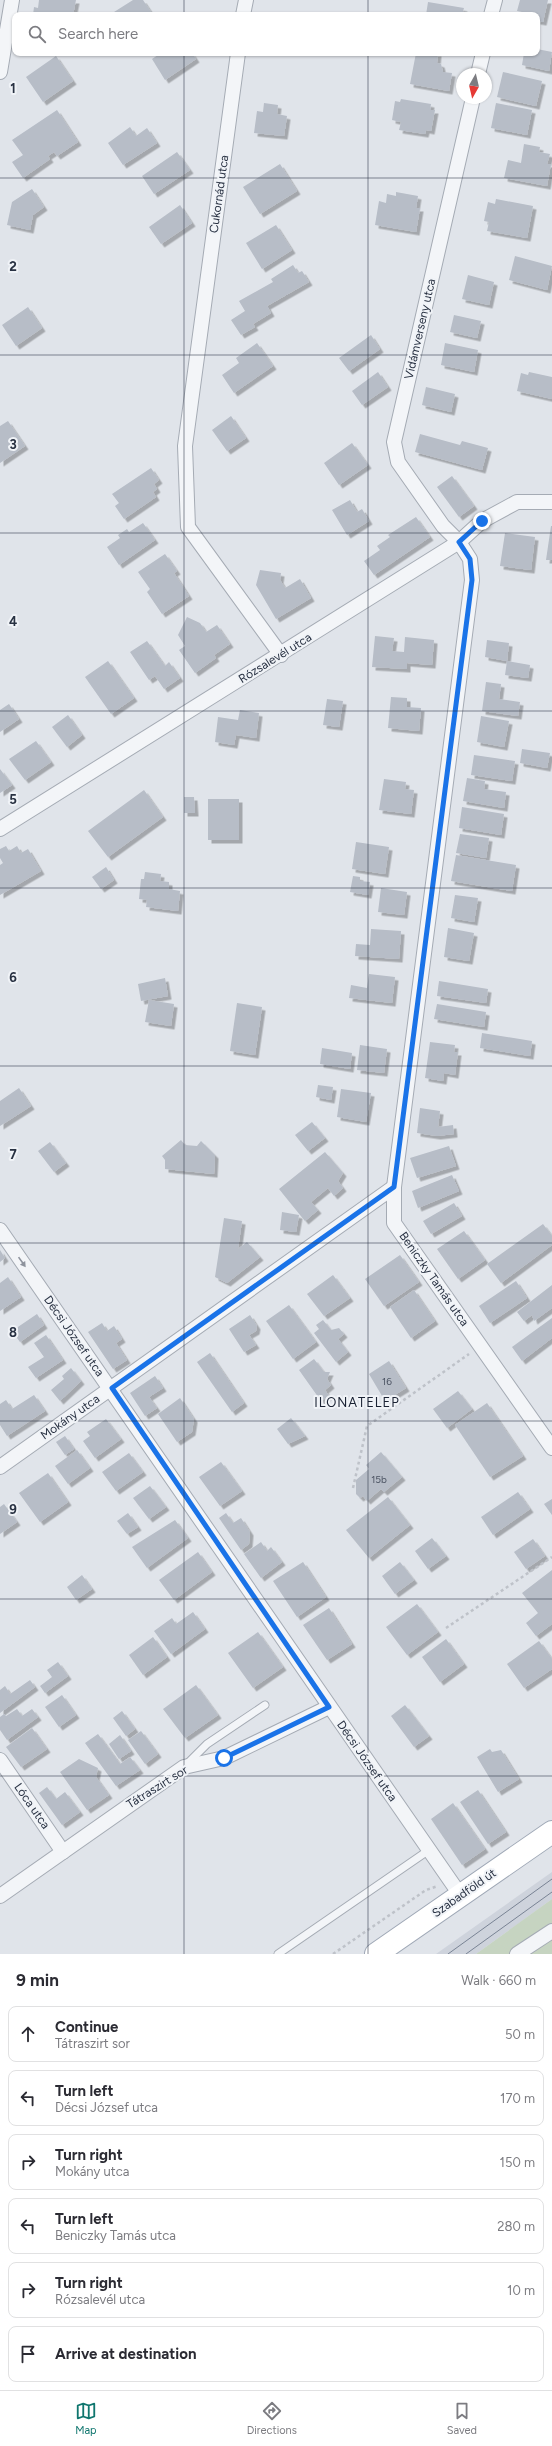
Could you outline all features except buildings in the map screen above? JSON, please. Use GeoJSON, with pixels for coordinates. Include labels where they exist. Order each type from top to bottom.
{"type":"FeatureCollection","features":[{"type":"Feature","properties":{"kind":"main road","name":"Szabadföld út"},"geometry":{"type":"LineString","coordinates":[[376,1954],[552,1832]]}},
{"type":"Feature","properties":{"kind":"street"},"geometry":{"type":"LineString","coordinates":[[0,72],[12,0]]}},
{"type":"Feature","properties":{"kind":"street"},"geometry":{"type":"LineString","coordinates":[[244,12],[246,0]]}},
{"type":"Feature","properties":{"kind":"street"},"geometry":{"type":"LineString","coordinates":[[493,12],[495,0]]}},
{"type":"Feature","properties":{"kind":"street","name":"Cukornád utca"},"geometry":{"type":"LineString","coordinates":[[238,56],[185,446],[188,527],[281,655]]}},
{"type":"Feature","properties":{"kind":"street"},"geometry":{"type":"LineString","coordinates":[[479,68],[482,56]]}},
{"type":"Feature","properties":{"kind":"street","name":"Vidámverseny utca"},"geometry":{"type":"LineString","coordinates":[[459,542],[444,526],[398,462],[394,442],[472,104]]}},
{"type":"Feature","properties":{"kind":"street","name":"Rózsalevél utca"},"geometry":{"type":"LineString","coordinates":[[0,829],[281,655],[459,542],[482,521],[517,502],[552,502]]}},
{"type":"Feature","properties":{"kind":"street","name":"Beniczky Tamás utca"},"geometry":{"type":"LineString","coordinates":[[459,542],[470,559],[472,580],[394,1187],[394,1223],[552,1448]]}},
{"type":"Feature","properties":{"kind":"street","name":"Mokány utca"},"geometry":{"type":"LineString","coordinates":[[0,1467],[394,1187]]}},
{"type":"Feature","properties":{"kind":"street","name":"Décsi József utca"},"geometry":{"type":"LineString","coordinates":[[0,1230],[112,1388],[329,1707],[461,1896]]}},
{"type":"Feature","properties":{"kind":"street","name":"Tátraszirt sor"},"geometry":{"type":"LineString","coordinates":[[0,1896],[184,1767],[224,1758],[329,1707]]}},
{"type":"Feature","properties":{"kind":"street","name":"Lóca utca"},"geometry":{"type":"LineString","coordinates":[[0,1760],[64,1852]]}},
{"type":"Feature","properties":{"kind":"street"},"geometry":{"type":"LineString","coordinates":[[517,1954],[552,1932]]}},
{"type":"Feature","properties":{"kind":"lane"},"geometry":{"type":"LineString","coordinates":[[184,1767],[207,1744],[265,1706]]}},
{"type":"Feature","properties":{"kind":"lane"},"geometry":{"type":"LineString","coordinates":[[278,1954],[429,1850]]}},
{"type":"Feature","properties":{"kind":"path"},"geometry":{"type":"LineString","coordinates":[[353,1488],[367,1426],[480,1346]]}},
{"type":"Feature","properties":{"kind":"path"},"geometry":{"type":"LineString","coordinates":[[446,1628],[552,1557]]}},
{"type":"Feature","properties":{"kind":"shaded area"},"geometry":{"type":"Polygon","coordinates":[[[552,1872],[552,1899],[476,1954],[436,1954],[552,1872]]]}},
{"type":"Feature","properties":{"kind":"green space"},"geometry":{"type":"Polygon","coordinates":[[[552,1899],[552,1954],[476,1954],[552,1899]]]}},
{"type":"Feature","properties":{"kind":"tram line"},"geometry":{"type":"LineString","coordinates":[[448,1954],[552,1879]]}},
{"type":"Feature","properties":{"kind":"tram line"},"geometry":{"type":"LineString","coordinates":[[466,1954],[552,1892]]}},
{"type":"Feature","properties":{"kind":"district","name":"ILONATELEP"},"geometry":{"type":"Point","coordinates":[357,1402]}},
{"type":"Feature","properties":{"kind":"route"},"geometry":{"type":"LineString","coordinates":[[224,1758],[329,1707],[112,1388],[394,1187],[472,580],[470,559],[459,542],[482,521]]}}]}
